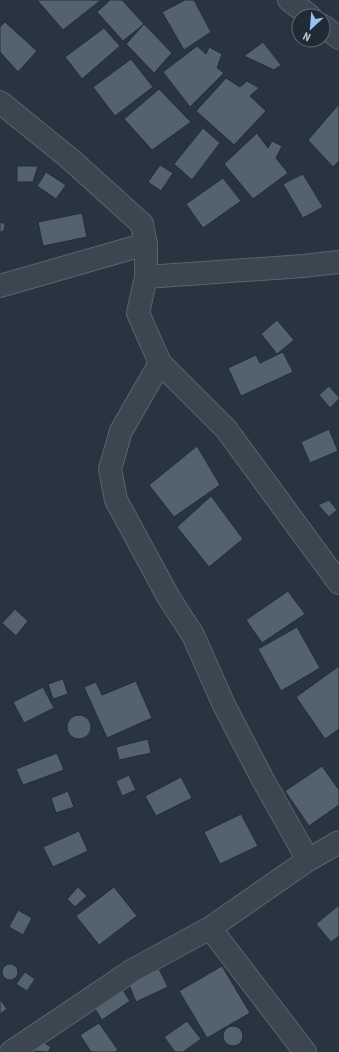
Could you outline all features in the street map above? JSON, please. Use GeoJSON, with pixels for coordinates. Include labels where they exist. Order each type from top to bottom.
{"type":"FeatureCollection","features":[{"type":"Feature","properties":{"kind":"street"},"geometry":{"type":"LineString","coordinates":[[289,0],[300,8]]}},
{"type":"Feature","properties":{"kind":"street"},"geometry":{"type":"LineString","coordinates":[[0,102],[69,158],[142,224],[146,244],[146,277],[138,313],[160,363],[226,429],[339,583]]}},
{"type":"Feature","properties":{"kind":"street"},"geometry":{"type":"LineString","coordinates":[[0,286],[146,244]]}},
{"type":"Feature","properties":{"kind":"street"},"geometry":{"type":"LineString","coordinates":[[146,277],[339,262]]}},
{"type":"Feature","properties":{"kind":"street"},"geometry":{"type":"LineString","coordinates":[[160,363],[121,431],[110,469],[116,500],[169,598],[193,635],[224,705],[262,778],[308,860]]}},
{"type":"Feature","properties":{"kind":"street"},"geometry":{"type":"LineString","coordinates":[[11,1052],[133,970],[210,928],[308,860],[339,842]]}},
{"type":"Feature","properties":{"kind":"street"},"geometry":{"type":"LineString","coordinates":[[210,928],[305,1052]]}},
{"type":"Feature","properties":{"kind":"building"},"geometry":{"type":"Polygon","coordinates":[[[37,0],[101,0],[63,30],[37,0]]]}},
{"type":"Feature","properties":{"kind":"building"},"geometry":{"type":"Polygon","coordinates":[[[110,0],[122,0],[144,24],[123,41],[97,12],[110,0]]]}},
{"type":"Feature","properties":{"kind":"building"},"geometry":{"type":"Polygon","coordinates":[[[185,0],[194,0],[211,32],[184,50],[162,12],[185,0]]]}},
{"type":"Feature","properties":{"kind":"building"},"geometry":{"type":"Polygon","coordinates":[[[5,22],[37,51],[18,72],[0,52],[0,27],[5,22]]]}},
{"type":"Feature","properties":{"kind":"building"},"geometry":{"type":"Polygon","coordinates":[[[144,24],[172,53],[154,73],[126,44],[144,24]]]}},
{"type":"Feature","properties":{"kind":"building"},"geometry":{"type":"Polygon","coordinates":[[[104,28],[120,46],[82,79],[65,57],[104,28]]]}},
{"type":"Feature","properties":{"kind":"building"},"geometry":{"type":"Polygon","coordinates":[[[263,42],[281,65],[274,70],[244,56],[263,42]]]}},
{"type":"Feature","properties":{"kind":"building"},"geometry":{"type":"Polygon","coordinates":[[[197,46],[206,54],[209,47],[222,54],[217,68],[224,73],[190,107],[163,72],[197,46]]]}},
{"type":"Feature","properties":{"kind":"building"},"geometry":{"type":"Polygon","coordinates":[[[131,59],[153,87],[115,116],[93,87],[131,59]]]}},
{"type":"Feature","properties":{"kind":"building"},"geometry":{"type":"Polygon","coordinates":[[[226,78],[240,87],[247,81],[259,88],[250,96],[266,111],[234,145],[196,111],[226,78]]]}},
{"type":"Feature","properties":{"kind":"building"},"geometry":{"type":"Polygon","coordinates":[[[159,89],[191,122],[152,150],[124,119],[159,89]]]}},
{"type":"Feature","properties":{"kind":"building"},"geometry":{"type":"Polygon","coordinates":[[[339,104],[339,161],[333,167],[308,140],[339,104]]]}},
{"type":"Feature","properties":{"kind":"building"},"geometry":{"type":"Polygon","coordinates":[[[203,128],[220,143],[192,180],[174,164],[203,128]]]}},
{"type":"Feature","properties":{"kind":"building"},"geometry":{"type":"Polygon","coordinates":[[[257,133],[268,148],[272,141],[282,146],[276,158],[288,173],[253,199],[224,164],[257,133]]]}},
{"type":"Feature","properties":{"kind":"building"},"geometry":{"type":"Polygon","coordinates":[[[160,165],[173,173],[161,191],[148,182],[160,165]]]}},
{"type":"Feature","properties":{"kind":"building"},"geometry":{"type":"Polygon","coordinates":[[[17,166],[38,166],[33,182],[17,182],[17,166]]]}},
{"type":"Feature","properties":{"kind":"building"},"geometry":{"type":"Polygon","coordinates":[[[46,172],[66,185],[56,199],[37,186],[46,172]]]}},
{"type":"Feature","properties":{"kind":"building"},"geometry":{"type":"Polygon","coordinates":[[[303,174],[323,207],[303,218],[283,184],[303,174]]]}},
{"type":"Feature","properties":{"kind":"building"},"geometry":{"type":"Polygon","coordinates":[[[223,178],[241,201],[203,228],[186,204],[223,178]]]}},
{"type":"Feature","properties":{"kind":"building"},"geometry":{"type":"Polygon","coordinates":[[[82,213],[87,237],[43,246],[38,222],[82,213]]]}},
{"type":"Feature","properties":{"kind":"building"},"geometry":{"type":"Polygon","coordinates":[[[0,222],[5,225],[2,232],[0,232],[0,222]]]}},
{"type":"Feature","properties":{"kind":"building"},"geometry":{"type":"Polygon","coordinates":[[[277,320],[294,340],[277,354],[261,334],[277,320]]]}},
{"type":"Feature","properties":{"kind":"building"},"geometry":{"type":"Polygon","coordinates":[[[283,352],[293,372],[241,396],[228,368],[256,355],[260,363],[283,352]]]}},
{"type":"Feature","properties":{"kind":"building"},"geometry":{"type":"Polygon","coordinates":[[[329,386],[339,397],[339,399],[330,408],[319,395],[329,386]]]}},
{"type":"Feature","properties":{"kind":"building"},"geometry":{"type":"Polygon","coordinates":[[[329,429],[338,451],[310,463],[301,442],[329,429]]]}},
{"type":"Feature","properties":{"kind":"building"},"geometry":{"type":"Polygon","coordinates":[[[197,446],[220,485],[174,517],[149,485],[197,446]]]}},
{"type":"Feature","properties":{"kind":"building"},"geometry":{"type":"Polygon","coordinates":[[[211,496],[243,539],[209,567],[177,527],[211,496]]]}},
{"type":"Feature","properties":{"kind":"building"},"geometry":{"type":"Polygon","coordinates":[[[329,500],[337,510],[329,517],[318,505],[329,500]]]}},
{"type":"Feature","properties":{"kind":"building"},"geometry":{"type":"Polygon","coordinates":[[[288,591],[305,614],[262,643],[246,620],[288,591]]]}},
{"type":"Feature","properties":{"kind":"building"},"geometry":{"type":"Polygon","coordinates":[[[15,609],[28,621],[16,636],[2,623],[15,609]]]}},
{"type":"Feature","properties":{"kind":"building"},"geometry":{"type":"Polygon","coordinates":[[[297,627],[320,668],[281,691],[258,649],[297,627]]]}},
{"type":"Feature","properties":{"kind":"building"},"geometry":{"type":"Polygon","coordinates":[[[339,666],[339,729],[325,739],[296,697],[339,666]]]}},
{"type":"Feature","properties":{"kind":"building"},"geometry":{"type":"Polygon","coordinates":[[[63,679],[68,694],[53,699],[48,684],[63,679]]]}},
{"type":"Feature","properties":{"kind":"building"},"geometry":{"type":"Polygon","coordinates":[[[136,681],[152,718],[107,738],[84,687],[96,682],[102,695],[136,681]]]}},
{"type":"Feature","properties":{"kind":"building"},"geometry":{"type":"Polygon","coordinates":[[[43,687],[54,708],[24,723],[13,702],[43,687]]]}},
{"type":"Feature","properties":{"kind":"building"},"geometry":{"type":"Polygon","coordinates":[[[79,715],[87,719],[91,727],[87,735],[79,739],[71,735],[67,727],[71,719],[79,715]]]}},
{"type":"Feature","properties":{"kind":"building"},"geometry":{"type":"Polygon","coordinates":[[[148,739],[151,753],[119,760],[116,747],[148,739]]]}},
{"type":"Feature","properties":{"kind":"building"},"geometry":{"type":"Polygon","coordinates":[[[57,753],[64,770],[23,785],[16,769],[57,753]]]}},
{"type":"Feature","properties":{"kind":"building"},"geometry":{"type":"Polygon","coordinates":[[[322,766],[339,790],[339,805],[309,826],[285,791],[322,766]]]}},
{"type":"Feature","properties":{"kind":"building"},"geometry":{"type":"Polygon","coordinates":[[[129,775],[136,790],[122,796],[116,781],[129,775]]]}},
{"type":"Feature","properties":{"kind":"building"},"geometry":{"type":"Polygon","coordinates":[[[181,777],[192,798],[156,816],[145,796],[181,777]]]}},
{"type":"Feature","properties":{"kind":"building"},"geometry":{"type":"Polygon","coordinates":[[[68,791],[74,807],[56,813],[51,798],[68,791]]]}},
{"type":"Feature","properties":{"kind":"building"},"geometry":{"type":"Polygon","coordinates":[[[241,814],[258,846],[220,864],[204,832],[241,814]]]}},
{"type":"Feature","properties":{"kind":"building"},"geometry":{"type":"Polygon","coordinates":[[[79,831],[88,851],[53,867],[43,847],[79,831]]]}},
{"type":"Feature","properties":{"kind":"building"},"geometry":{"type":"Polygon","coordinates":[[[78,887],[87,896],[75,907],[67,899],[78,887]]]}},
{"type":"Feature","properties":{"kind":"building"},"geometry":{"type":"Polygon","coordinates":[[[114,887],[137,916],[99,945],[76,916],[114,887]]]}},
{"type":"Feature","properties":{"kind":"building"},"geometry":{"type":"Polygon","coordinates":[[[339,905],[339,936],[331,942],[316,924],[339,905]]]}},
{"type":"Feature","properties":{"kind":"building"},"geometry":{"type":"Polygon","coordinates":[[[18,910],[32,918],[23,935],[9,927],[18,910]]]}},
{"type":"Feature","properties":{"kind":"building"},"geometry":{"type":"Polygon","coordinates":[[[10,964],[17,969],[18,972],[13,979],[10,980],[3,975],[2,972],[7,965],[10,964]]]}},
{"type":"Feature","properties":{"kind":"building"},"geometry":{"type":"Polygon","coordinates":[[[222,966],[250,1013],[207,1038],[179,991],[222,966]]]}},
{"type":"Feature","properties":{"kind":"building"},"geometry":{"type":"Polygon","coordinates":[[[159,969],[168,987],[136,1002],[128,982],[159,969]]]}},
{"type":"Feature","properties":{"kind":"building"},"geometry":{"type":"Polygon","coordinates":[[[25,972],[35,979],[27,991],[16,984],[25,972]]]}},
{"type":"Feature","properties":{"kind":"building"},"geometry":{"type":"Polygon","coordinates":[[[121,987],[130,1001],[102,1020],[93,1006],[121,987]]]}},
{"type":"Feature","properties":{"kind":"building"},"geometry":{"type":"Polygon","coordinates":[[[0,999],[7,1009],[0,1014],[0,999]]]}},
{"type":"Feature","properties":{"kind":"building"},"geometry":{"type":"Polygon","coordinates":[[[187,1021],[201,1039],[183,1052],[175,1052],[164,1037],[187,1021]]]}},
{"type":"Feature","properties":{"kind":"building"},"geometry":{"type":"Polygon","coordinates":[[[99,1023],[118,1050],[115,1052],[91,1052],[80,1035],[99,1023]]]}},
{"type":"Feature","properties":{"kind":"building"},"geometry":{"type":"Polygon","coordinates":[[[233,1026],[240,1029],[243,1036],[240,1043],[233,1046],[226,1043],[223,1036],[226,1029],[233,1026]]]}},
{"type":"Feature","properties":{"kind":"building"},"geometry":{"type":"Polygon","coordinates":[[[38,1039],[51,1047],[48,1052],[31,1051],[38,1039]]]}}]}
